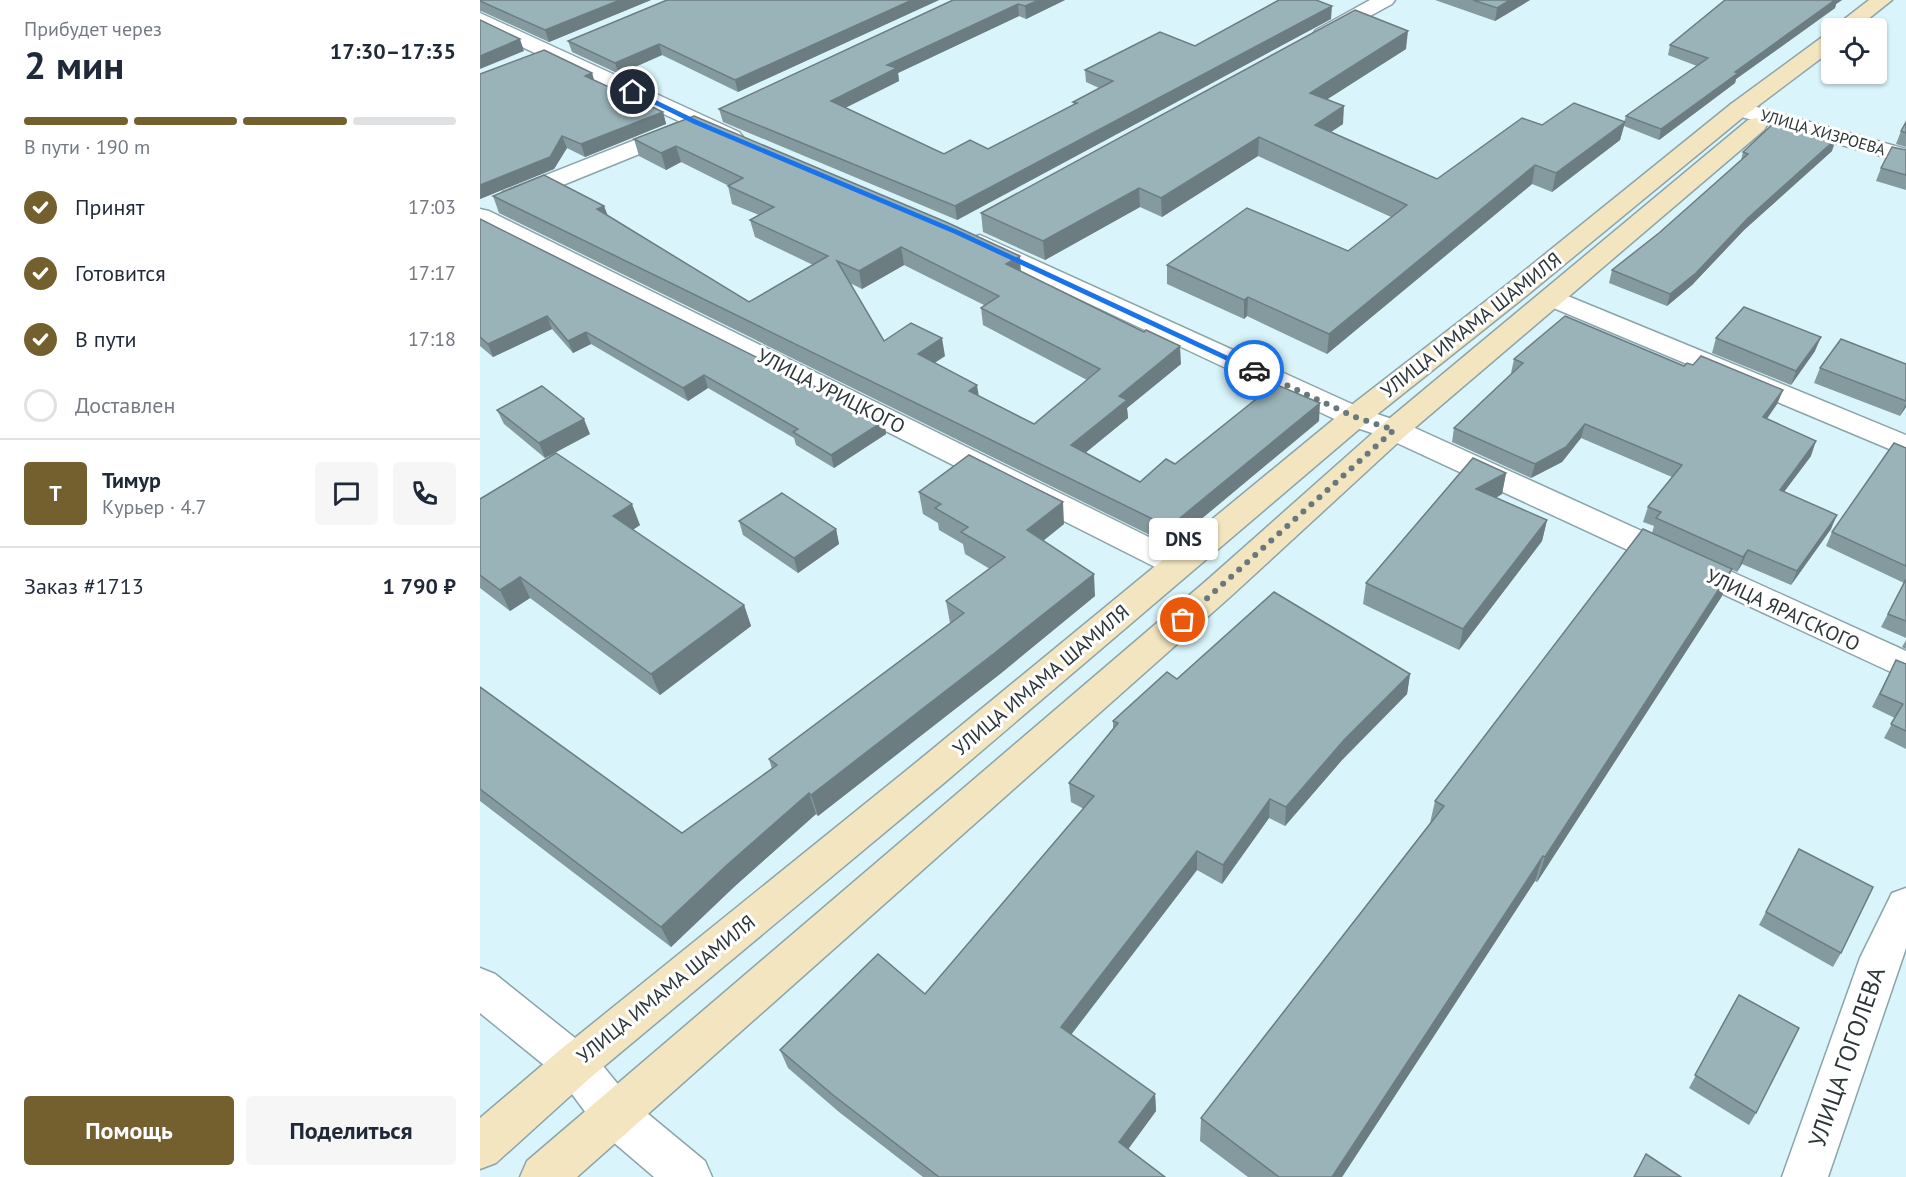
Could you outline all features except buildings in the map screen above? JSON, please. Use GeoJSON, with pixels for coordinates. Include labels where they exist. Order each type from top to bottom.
{"type":"FeatureCollection","features":[{"type":"Feature","properties":{"kind":"main road"},"geometry":{"type":"LineString","coordinates":[[1864,18],[1890,4]]}},
{"type":"Feature","properties":{"kind":"main road"},"geometry":{"type":"LineString","coordinates":[[1881,18],[1890,4]]}},
{"type":"Feature","properties":{"kind":"main road","name":"УЛИЦА ИМАМА ШАМИЛЯ"},"geometry":{"type":"LineString","coordinates":[[543,1177],[1218,589],[1394,430],[1553,298],[1665,201],[1821,49]]}},
{"type":"Feature","properties":{"kind":"main road","name":"УЛИЦА ИМАМА ШАМИЛЯ"},"geometry":{"type":"LineString","coordinates":[[480,1147],[575,1064],[931,772],[1355,417],[1517,290],[1754,112],[1821,70]]}},
{"type":"Feature","properties":{"kind":"street"},"geometry":{"type":"LineString","coordinates":[[1302,45],[1385,0]]}},
{"type":"Feature","properties":{"kind":"street"},"geometry":{"type":"LineString","coordinates":[[480,19],[558,47],[697,122],[751,145]]}},
{"type":"Feature","properties":{"kind":"street"},"geometry":{"type":"LineString","coordinates":[[519,63],[558,47]]}},
{"type":"Feature","properties":{"kind":"street"},"geometry":{"type":"LineString","coordinates":[[480,210],[728,108]]}},
{"type":"Feature","properties":{"kind":"street","name":"УЛИЦА ХИЗРОЕВА"},"geometry":{"type":"LineString","coordinates":[[1754,112],[1906,156]]}},
{"type":"Feature","properties":{"kind":"street","name":"УЛИЦА УРИЦКОГО"},"geometry":{"type":"LineString","coordinates":[[480,216],[1166,559],[1183,560]]}},
{"type":"Feature","properties":{"kind":"street","name":"УЛИЦА ЯРАГСКОГО"},"geometry":{"type":"LineString","coordinates":[[968,227],[1355,417],[1394,430],[1906,666]]}},
{"type":"Feature","properties":{"kind":"street"},"geometry":{"type":"LineString","coordinates":[[1553,298],[1906,446]]}},
{"type":"Feature","properties":{"kind":"street","name":"УЛИЦА ГОГОЛЕВА"},"geometry":{"type":"LineString","coordinates":[[1804,1177],[1894,964],[1906,905]]}},
{"type":"Feature","properties":{"kind":"street"},"geometry":{"type":"LineString","coordinates":[[480,987],[575,1064],[614,1114],[689,1177]]}},
{"type":"Feature","properties":{"kind":"way so far"},"geometry":{"type":"LineString","coordinates":[[1183,620],[1394,430],[1355,417],[1254,370]]}},
{"type":"Feature","properties":{"kind":"place","name":"DNS"},"geometry":{"type":"Point","coordinates":[1183,620]}},
{"type":"Feature","properties":{"kind":"route"},"geometry":{"type":"LineString","coordinates":[[633,92],[697,122],[958,232],[1254,370]]}}]}
